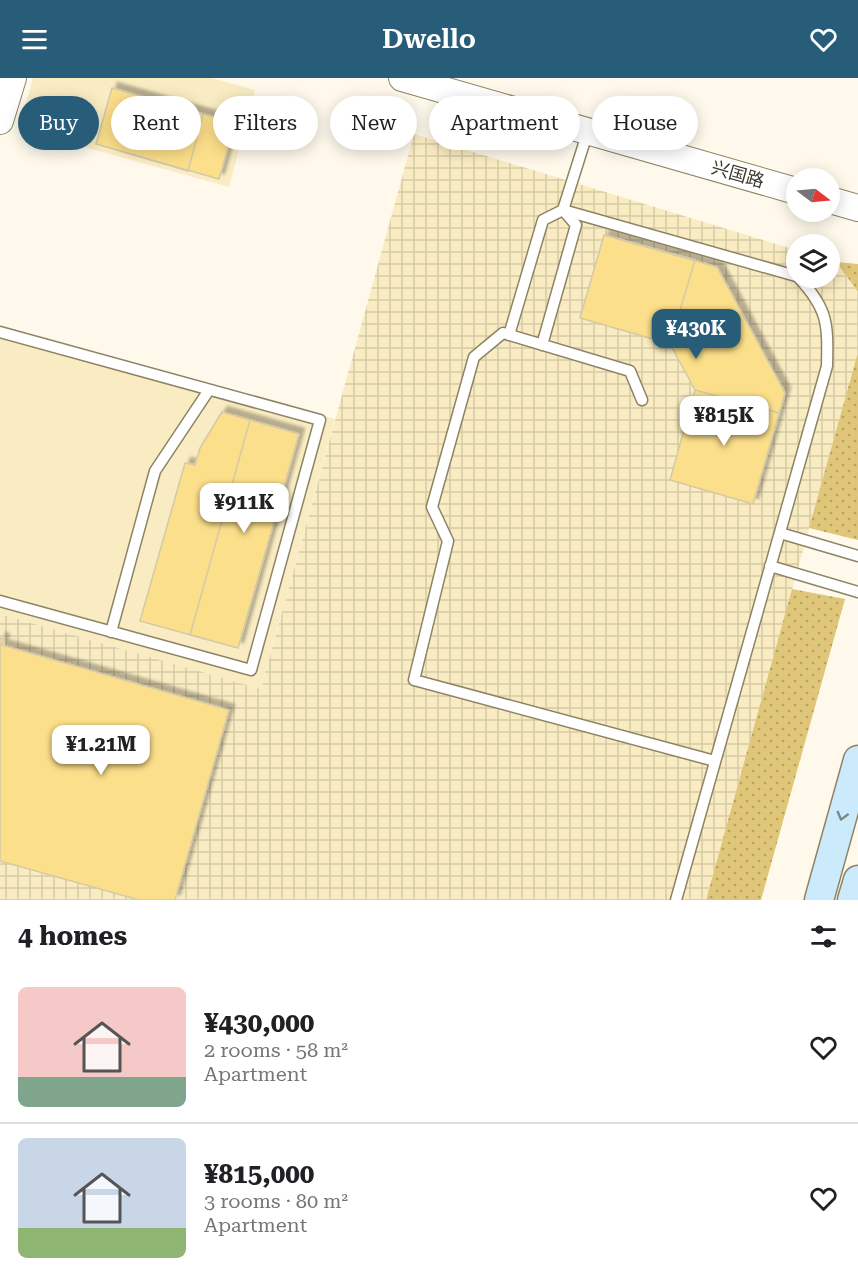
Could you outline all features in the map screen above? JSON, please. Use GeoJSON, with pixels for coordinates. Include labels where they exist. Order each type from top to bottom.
{"type":"FeatureCollection","features":[{"type":"Feature","properties":{"kind":"main road"},"geometry":{"type":"LineString","coordinates":[[819,900],[858,760]]}},
{"type":"Feature","properties":{"kind":"main road"},"geometry":{"type":"LineString","coordinates":[[852,900],[858,880]]}},
{"type":"Feature","properties":{"kind":"street"},"geometry":{"type":"LineString","coordinates":[[0,121],[13,78]]}},
{"type":"Feature","properties":{"kind":"street","name":"兴国路"},"geometry":{"type":"LineString","coordinates":[[402,78],[786,188]]}},
{"type":"Feature","properties":{"kind":"street"},"geometry":{"type":"LineString","coordinates":[[840,203],[858,208]]}},
{"type":"Feature","properties":{"kind":"lane"},"geometry":{"type":"LineString","coordinates":[[563,210],[588,131]]}},
{"type":"Feature","properties":{"kind":"lane"},"geometry":{"type":"LineString","coordinates":[[542,345],[576,225],[563,210]]}},
{"type":"Feature","properties":{"kind":"lane"},"geometry":{"type":"LineString","coordinates":[[509,335],[543,220],[563,210],[786,274]]}},
{"type":"Feature","properties":{"kind":"lane"},"geometry":{"type":"LineString","coordinates":[[676,900],[827,366],[828,324],[814,294],[808,288]]}},
{"type":"Feature","properties":{"kind":"lane"},"geometry":{"type":"LineString","coordinates":[[0,332],[320,420],[251,670],[0,601]]}},
{"type":"Feature","properties":{"kind":"lane"},"geometry":{"type":"LineString","coordinates":[[642,400],[630,371],[503,333],[474,357],[432,507],[448,541],[414,680],[715,761]]}},
{"type":"Feature","properties":{"kind":"lane"},"geometry":{"type":"LineString","coordinates":[[111,632],[155,471],[209,390]]}},
{"type":"Feature","properties":{"kind":"lane"},"geometry":{"type":"LineString","coordinates":[[780,533],[858,556]]}},
{"type":"Feature","properties":{"kind":"lane"},"geometry":{"type":"LineString","coordinates":[[770,566],[858,592]]}},
{"type":"Feature","properties":{"kind":"shaded area"},"geometry":{"type":"Polygon","coordinates":[[[33,78],[212,78],[255,90],[253,96],[213,96],[213,150],[239,150],[229,187],[95,150],[99,150],[99,96],[28,96],[33,78]]]}},
{"type":"Feature","properties":{"kind":"shaded area"},"geometry":{"type":"Polygon","coordinates":[[[417,135],[429,139],[429,150],[467,150],[786,247],[786,288],[840,288],[840,267],[858,292],[858,352],[706,900],[0,900],[0,614],[261,689],[410,150],[417,150],[417,135]]]}},
{"type":"Feature","properties":{"kind":"shaded area"},"geometry":{"type":"Polygon","coordinates":[[[840,262],[858,264],[858,292],[840,267],[840,262]]]}},
{"type":"Feature","properties":{"kind":"shaded area"},"geometry":{"type":"Polygon","coordinates":[[[0,327],[335,419],[261,689],[0,614],[0,327]]]}},
{"type":"Feature","properties":{"kind":"shaded area"},"geometry":{"type":"Polygon","coordinates":[[[858,352],[858,540],[809,528],[858,352]]]}},
{"type":"Feature","properties":{"kind":"shaded area"},"geometry":{"type":"Polygon","coordinates":[[[792,589],[845,599],[761,900],[706,900],[792,589]]]}},
{"type":"Feature","properties":{"kind":"building"},"geometry":{"type":"Polygon","coordinates":[[[112,88],[140,96],[111,96],[111,148],[99,145],[99,134],[112,88]]]}},
{"type":"Feature","properties":{"kind":"building"},"geometry":{"type":"Polygon","coordinates":[[[112,88],[140,96],[111,96],[111,148],[99,145],[99,134],[112,88]]]}},
{"type":"Feature","properties":{"kind":"building"},"geometry":{"type":"Polygon","coordinates":[[[201,113],[213,117],[213,150],[227,150],[219,179],[117,150],[201,150],[201,113]]]}},
{"type":"Feature","properties":{"kind":"building"},"geometry":{"type":"Polygon","coordinates":[[[116,150],[194,150],[188,171],[116,150]]]}},
{"type":"Feature","properties":{"kind":"building"},"geometry":{"type":"Polygon","coordinates":[[[604,235],[695,260],[670,344],[580,318],[604,235]]]}},
{"type":"Feature","properties":{"kind":"building"},"geometry":{"type":"Polygon","coordinates":[[[604,235],[717,267],[785,393],[753,504],[670,480],[695,390],[670,344],[580,318],[604,235]]]}},
{"type":"Feature","properties":{"kind":"building"},"geometry":{"type":"Polygon","coordinates":[[[695,390],[779,413],[753,504],[670,480],[695,390]]]}},
{"type":"Feature","properties":{"kind":"building"},"geometry":{"type":"Polygon","coordinates":[[[222,412],[299,434],[238,648],[140,621],[185,463],[195,465],[200,448],[222,412]]]}},
{"type":"Feature","properties":{"kind":"building"},"geometry":{"type":"Polygon","coordinates":[[[250,420],[299,434],[238,648],[190,635],[250,420]]]}},
{"type":"Feature","properties":{"kind":"building"},"geometry":{"type":"Polygon","coordinates":[[[0,638],[4,639],[2,645],[229,710],[175,900],[139,900],[0,861],[0,638]]]}}]}
